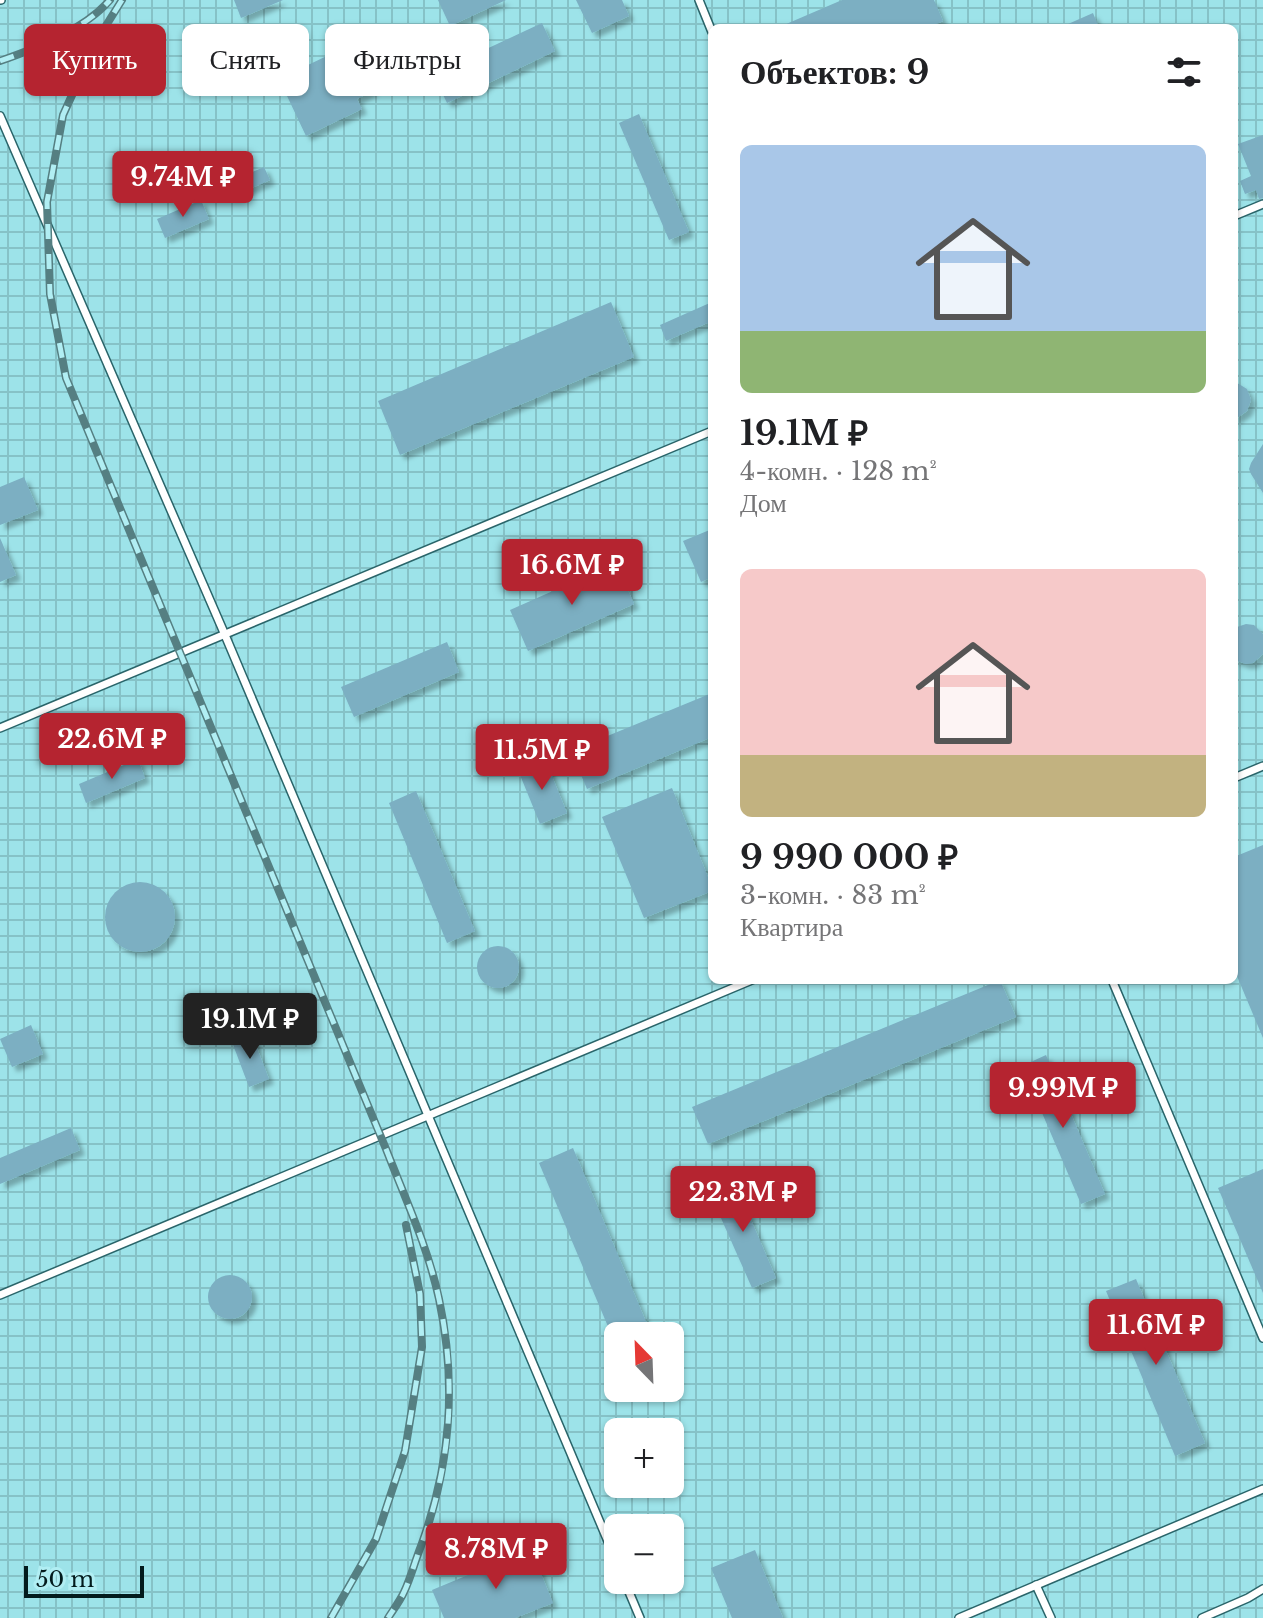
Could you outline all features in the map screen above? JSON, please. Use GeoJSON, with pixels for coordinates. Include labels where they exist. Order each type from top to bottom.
{"type":"FeatureCollection","features":[{"type":"Feature","properties":{"kind":"lane"},"geometry":{"type":"LineString","coordinates":[[699,0],[709,24]]}},
{"type":"Feature","properties":{"kind":"lane"},"geometry":{"type":"LineString","coordinates":[[0,116],[225,635],[604,1532]]}},
{"type":"Feature","properties":{"kind":"lane"},"geometry":{"type":"LineString","coordinates":[[1238,214],[1263,204]]}},
{"type":"Feature","properties":{"kind":"lane"},"geometry":{"type":"LineString","coordinates":[[0,728],[708,433]]}},
{"type":"Feature","properties":{"kind":"lane"},"geometry":{"type":"LineString","coordinates":[[1238,776],[1263,766]]}},
{"type":"Feature","properties":{"kind":"lane"},"geometry":{"type":"LineString","coordinates":[[0,1295],[742,984]]}},
{"type":"Feature","properties":{"kind":"lane"},"geometry":{"type":"LineString","coordinates":[[1114,984],[1263,1338]]}},
{"type":"Feature","properties":{"kind":"lane"},"geometry":{"type":"LineString","coordinates":[[959,1618],[1263,1489]]}},
{"type":"Feature","properties":{"kind":"lane"},"geometry":{"type":"LineString","coordinates":[[1036,1585],[1051,1618]]}},
{"type":"Feature","properties":{"kind":"lane"},"geometry":{"type":"LineString","coordinates":[[1202,1618],[1263,1589]]}},
{"type":"Feature","properties":{"kind":"lane"},"geometry":{"type":"LineString","coordinates":[[630,1594],[640,1618]]}},
{"type":"Feature","properties":{"kind":"shaded area"},"geometry":{"type":"Polygon","coordinates":[[[0,0],[1263,0],[1263,1618],[0,1618],[0,0]]]}},
{"type":"Feature","properties":{"kind":"building"},"geometry":{"type":"Polygon","coordinates":[[[234,0],[283,0],[241,18],[234,0]]]}},
{"type":"Feature","properties":{"kind":"building"},"geometry":{"type":"Polygon","coordinates":[[[438,0],[506,0],[454,24],[449,24],[438,0]]]}},
{"type":"Feature","properties":{"kind":"building"},"geometry":{"type":"Polygon","coordinates":[[[576,0],[622,0],[629,16],[592,33],[576,0]]]}},
{"type":"Feature","properties":{"kind":"building"},"geometry":{"type":"Polygon","coordinates":[[[842,0],[934,0],[943,21],[936,24],[786,24],[842,0]]]}},
{"type":"Feature","properties":{"kind":"building"},"geometry":{"type":"Polygon","coordinates":[[[1093,13],[1097,24],[1068,24],[1093,13]]]}},
{"type":"Feature","properties":{"kind":"building"},"geometry":{"type":"Polygon","coordinates":[[[542,23],[555,51],[489,83],[489,48],[542,23]]]}},
{"type":"Feature","properties":{"kind":"building"},"geometry":{"type":"Polygon","coordinates":[[[325,57],[325,96],[363,96],[357,99],[362,109],[306,136],[287,96],[309,96],[309,65],[325,57]]]}},
{"type":"Feature","properties":{"kind":"building"},"geometry":{"type":"Polygon","coordinates":[[[444,96],[462,96],[447,103],[444,96]]]}},
{"type":"Feature","properties":{"kind":"building"},"geometry":{"type":"Polygon","coordinates":[[[639,114],[689,232],[669,240],[619,123],[639,114]]]}},
{"type":"Feature","properties":{"kind":"building"},"geometry":{"type":"Polygon","coordinates":[[[1263,135],[1263,198],[1259,199],[1256,190],[1245,194],[1240,181],[1251,176],[1238,144],[1263,135]]]}},
{"type":"Feature","properties":{"kind":"building"},"geometry":{"type":"Polygon","coordinates":[[[264,167],[270,180],[231,197],[225,184],[264,167]]]}},
{"type":"Feature","properties":{"kind":"building"},"geometry":{"type":"Polygon","coordinates":[[[201,200],[209,219],[165,238],[157,219],[201,200]]]}},
{"type":"Feature","properties":{"kind":"building"},"geometry":{"type":"Polygon","coordinates":[[[611,302],[634,357],[400,455],[378,401],[611,302]]]}},
{"type":"Feature","properties":{"kind":"building"},"geometry":{"type":"Polygon","coordinates":[[[708,304],[708,323],[666,341],[660,325],[708,304]]]}},
{"type":"Feature","properties":{"kind":"building"},"geometry":{"type":"Polygon","coordinates":[[[1238,383],[1247,389],[1251,400],[1247,411],[1238,417],[1238,383]]]}},
{"type":"Feature","properties":{"kind":"building"},"geometry":{"type":"Polygon","coordinates":[[[1263,444],[1263,493],[1249,469],[1263,444]]]}},
{"type":"Feature","properties":{"kind":"building"},"geometry":{"type":"Polygon","coordinates":[[[24,477],[38,510],[0,525],[0,487],[24,477]]]}},
{"type":"Feature","properties":{"kind":"building"},"geometry":{"type":"Polygon","coordinates":[[[708,531],[708,579],[701,582],[683,541],[708,531]]]}},
{"type":"Feature","properties":{"kind":"building"},"geometry":{"type":"Polygon","coordinates":[[[0,538],[16,575],[0,582],[0,538]]]}},
{"type":"Feature","properties":{"kind":"building"},"geometry":{"type":"Polygon","coordinates":[[[616,563],[634,604],[528,651],[510,610],[616,563]]]}},
{"type":"Feature","properties":{"kind":"building"},"geometry":{"type":"Polygon","coordinates":[[[1254,625],[1263,634],[1263,654],[1253,663],[1238,661],[1238,627],[1254,625]]]}},
{"type":"Feature","properties":{"kind":"building"},"geometry":{"type":"Polygon","coordinates":[[[447,642],[459,672],[354,717],[341,687],[447,642]]]}},
{"type":"Feature","properties":{"kind":"building"},"geometry":{"type":"Polygon","coordinates":[[[708,695],[708,739],[587,789],[571,751],[708,695]]]}},
{"type":"Feature","properties":{"kind":"building"},"geometry":{"type":"Polygon","coordinates":[[[138,759],[145,778],[86,803],[79,784],[138,759]]]}},
{"type":"Feature","properties":{"kind":"building"},"geometry":{"type":"Polygon","coordinates":[[[545,759],[567,813],[540,824],[518,770],[545,759]]]}},
{"type":"Feature","properties":{"kind":"building"},"geometry":{"type":"Polygon","coordinates":[[[672,788],[708,877],[708,893],[644,918],[602,817],[672,788]]]}},
{"type":"Feature","properties":{"kind":"building"},"geometry":{"type":"Polygon","coordinates":[[[416,791],[475,931],[447,943],[389,803],[416,791]]]}},
{"type":"Feature","properties":{"kind":"building"},"geometry":{"type":"Polygon","coordinates":[[[1263,845],[1263,1038],[1238,979],[1238,855],[1263,845]]]}},
{"type":"Feature","properties":{"kind":"building"},"geometry":{"type":"Polygon","coordinates":[[[140,882],[159,888],[169,898],[175,917],[169,936],[159,946],[140,952],[121,946],[111,936],[105,917],[111,898],[121,888],[140,882]]]}},
{"type":"Feature","properties":{"kind":"building"},"geometry":{"type":"Polygon","coordinates":[[[498,946],[513,952],[519,967],[513,982],[498,988],[483,982],[477,967],[483,952],[498,946]]]}},
{"type":"Feature","properties":{"kind":"building"},"geometry":{"type":"Polygon","coordinates":[[[990,984],[1002,984],[1016,1017],[708,1144],[692,1107],[990,984]]]}},
{"type":"Feature","properties":{"kind":"building"},"geometry":{"type":"Polygon","coordinates":[[[31,1025],[43,1054],[12,1067],[0,1039],[31,1025]]]}},
{"type":"Feature","properties":{"kind":"building"},"geometry":{"type":"Polygon","coordinates":[[[252,1035],[269,1079],[249,1087],[232,1042],[252,1035]]]}},
{"type":"Feature","properties":{"kind":"building"},"geometry":{"type":"Polygon","coordinates":[[[1046,1055],[1105,1194],[1081,1204],[1022,1066],[1046,1055]]]}},
{"type":"Feature","properties":{"kind":"building"},"geometry":{"type":"Polygon","coordinates":[[[71,1128],[80,1150],[0,1184],[0,1158],[71,1128]]]}},
{"type":"Feature","properties":{"kind":"building"},"geometry":{"type":"Polygon","coordinates":[[[573,1148],[646,1322],[606,1322],[539,1163],[573,1148]]]}},
{"type":"Feature","properties":{"kind":"building"},"geometry":{"type":"Polygon","coordinates":[[[1263,1169],[1263,1293],[1218,1188],[1263,1169]]]}},
{"type":"Feature","properties":{"kind":"building"},"geometry":{"type":"Polygon","coordinates":[[[734,1180],[776,1278],[752,1288],[709,1191],[734,1180]]]}},
{"type":"Feature","properties":{"kind":"building"},"geometry":{"type":"Polygon","coordinates":[[[230,1275],[246,1281],[252,1297],[246,1313],[230,1319],[214,1313],[208,1297],[214,1281],[230,1275]]]}},
{"type":"Feature","properties":{"kind":"building"},"geometry":{"type":"Polygon","coordinates":[[[1136,1279],[1205,1443],[1175,1456],[1106,1291],[1136,1279]]]}},
{"type":"Feature","properties":{"kind":"building"},"geometry":{"type":"Polygon","coordinates":[[[531,1549],[553,1603],[515,1618],[444,1618],[432,1590],[531,1549]]]}},
{"type":"Feature","properties":{"kind":"building"},"geometry":{"type":"Polygon","coordinates":[[[755,1550],[783,1618],[732,1618],[711,1568],[755,1550]]]}},
{"type":"Feature","properties":{"kind":"railway"},"geometry":{"type":"LineString","coordinates":[[0,61],[74,29],[110,0]]}},
{"type":"Feature","properties":{"kind":"railway"},"geometry":{"type":"LineString","coordinates":[[122,0],[97,40],[63,115],[47,202],[50,294],[66,378],[416,1223],[439,1299],[448,1362],[445,1454],[421,1546],[404,1592],[388,1618]]}},
{"type":"Feature","properties":{"kind":"railway"},"geometry":{"type":"LineString","coordinates":[[331,1618],[376,1539],[405,1451],[422,1347],[420,1294],[406,1225]]}}]}
